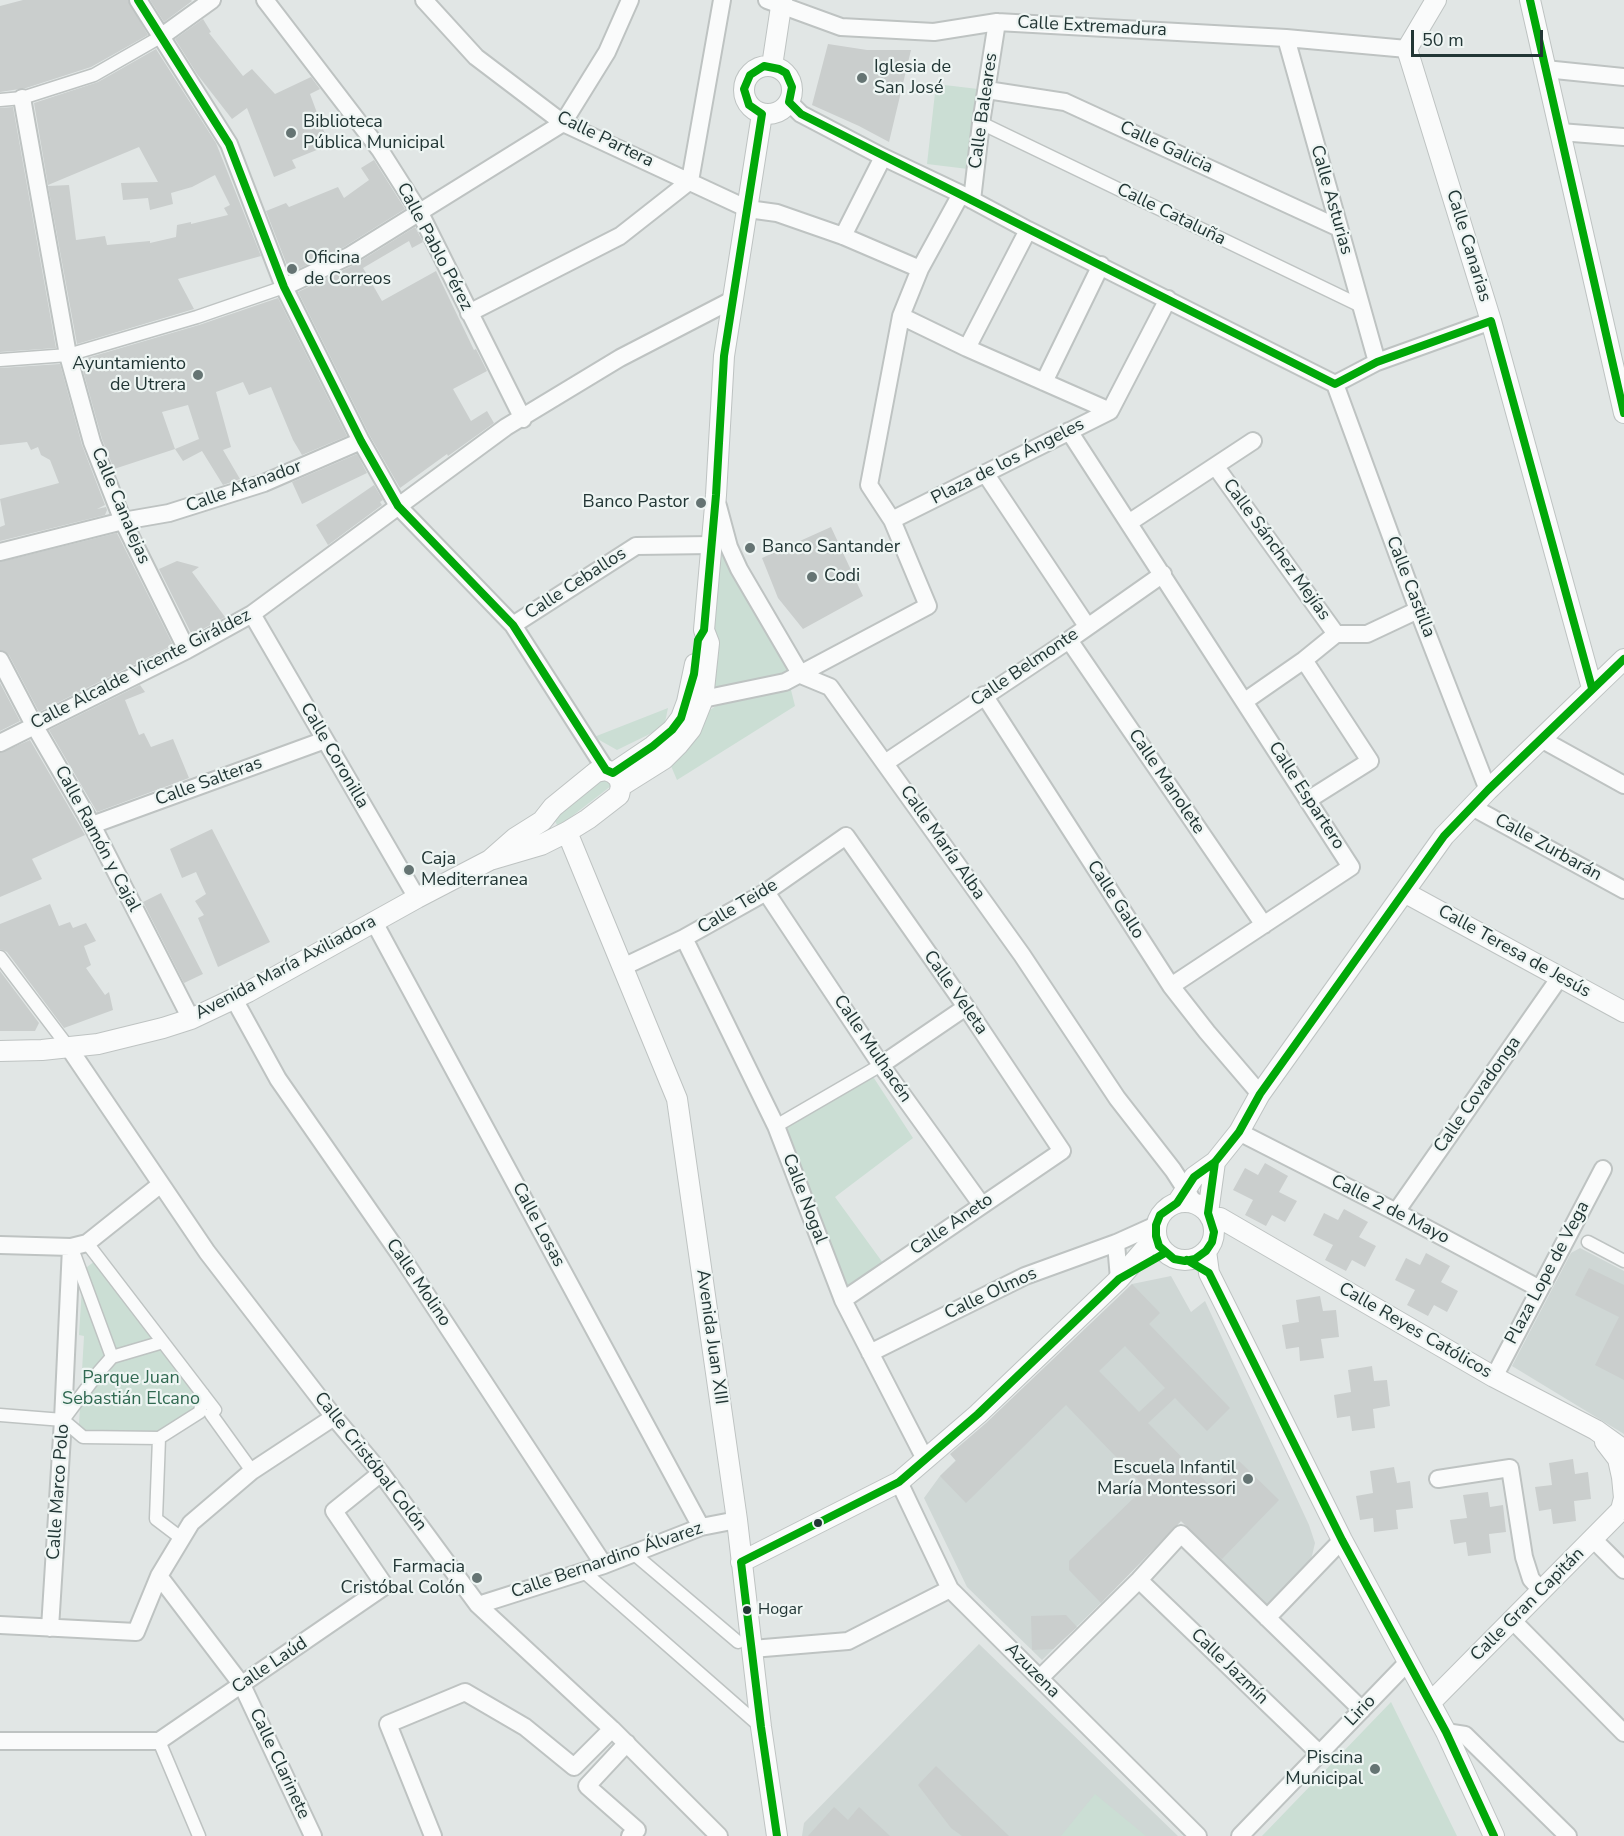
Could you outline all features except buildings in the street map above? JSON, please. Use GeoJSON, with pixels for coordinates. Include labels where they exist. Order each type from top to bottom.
{"type":"FeatureCollection","features":[{"type":"Feature","properties":{"kind":"street"},"geometry":{"type":"LineString","coordinates":[[138,0],[229,144],[284,287],[361,441],[398,506],[513,625],[614,776],[620,795],[588,819],[553,838],[576,857]]}},
{"type":"Feature","properties":{"kind":"street"},"geometry":{"type":"LineString","coordinates":[[0,100],[22,98],[94,75],[162,36],[212,0]]}},
{"type":"Feature","properties":{"kind":"street","name":"Calle Pablo Pérez"},"geometry":{"type":"LineString","coordinates":[[265,0],[380,150],[420,213],[523,419]]}},
{"type":"Feature","properties":{"kind":"street","name":"Calle Partera"},"geometry":{"type":"LineString","coordinates":[[424,0],[476,57],[563,123],[748,209],[777,213],[843,236],[920,269]]}},
{"type":"Feature","properties":{"kind":"street"},"geometry":{"type":"LineString","coordinates":[[0,360],[68,356],[197,317],[284,287],[349,256],[563,123],[607,52],[630,0]]}},
{"type":"Feature","properties":{"kind":"street"},"geometry":{"type":"LineString","coordinates":[[469,313],[620,236],[690,181],[722,0]]}},
{"type":"Feature","properties":{"kind":"street"},"geometry":{"type":"LineString","coordinates":[[1407,49],[1437,0]]}},
{"type":"Feature","properties":{"kind":"street"},"geometry":{"type":"LineString","coordinates":[[1530,0],[1624,413]]}},
{"type":"Feature","properties":{"kind":"street"},"geometry":{"type":"LineString","coordinates":[[772,66],[777,2]]}},
{"type":"Feature","properties":{"kind":"street","name":"Calle Extremadura"},"geometry":{"type":"LineString","coordinates":[[777,2],[841,27],[934,32],[997,22],[1286,38],[1407,49]]}},
{"type":"Feature","properties":{"kind":"street","name":"Calle Baleares"},"geometry":{"type":"LineString","coordinates":[[967,197],[997,22]]}},
{"type":"Feature","properties":{"kind":"street","name":"Calle Asturias"},"geometry":{"type":"LineString","coordinates":[[1286,38],[1377,362]]}},
{"type":"Feature","properties":{"kind":"street","name":"Calle Canarias"},"geometry":{"type":"LineString","coordinates":[[1407,49],[1491,321],[1592,688]]}},
{"type":"Feature","properties":{"kind":"street"},"geometry":{"type":"LineString","coordinates":[[772,66],[779,69],[790,80],[792,87],[789,102],[778,113],[762,114],[749,105],[745,98],[746,82],[756,69],[772,66]]}},
{"type":"Feature","properties":{"kind":"street"},"geometry":{"type":"LineString","coordinates":[[1545,69],[1624,77]]}},
{"type":"Feature","properties":{"kind":"street","name":"Calle Galicia"},"geometry":{"type":"LineString","coordinates":[[987,90],[1065,102],[1339,228]]}},
{"type":"Feature","properties":{"kind":"street","name":"Calle Canalejas"},"geometry":{"type":"LineString","coordinates":[[22,98],[68,356],[92,442],[123,521],[187,650]]}},
{"type":"Feature","properties":{"kind":"street"},"geometry":{"type":"LineString","coordinates":[[789,102],[801,114],[883,157],[967,197],[1335,384],[1377,362],[1491,321]]}},
{"type":"Feature","properties":{"kind":"street"},"geometry":{"type":"LineString","coordinates":[[614,776],[663,739],[681,718],[694,674],[698,640],[704,630],[716,495],[721,383],[762,114]]}},
{"type":"Feature","properties":{"kind":"street","name":"Calle Cataluña"},"geometry":{"type":"LineString","coordinates":[[981,123],[1361,306]]}},
{"type":"Feature","properties":{"kind":"street"},"geometry":{"type":"LineString","coordinates":[[1560,132],[1624,137]]}},
{"type":"Feature","properties":{"kind":"street"},"geometry":{"type":"LineString","coordinates":[[843,236],[883,157]]}},
{"type":"Feature","properties":{"kind":"street"},"geometry":{"type":"LineString","coordinates":[[703,699],[786,682],[928,606],[892,520],[869,485],[901,316],[920,269],[967,197]]}},
{"type":"Feature","properties":{"kind":"street"},"geometry":{"type":"LineString","coordinates":[[968,348],[1028,230]]}},
{"type":"Feature","properties":{"kind":"street"},"geometry":{"type":"LineString","coordinates":[[1044,382],[1101,265]]}},
{"type":"Feature","properties":{"kind":"street"},"geometry":{"type":"LineString","coordinates":[[1110,411],[1168,299]]}},
{"type":"Feature","properties":{"kind":"street","name":"Calle Alcalde Vicente Giráldez"},"geometry":{"type":"LineString","coordinates":[[0,743],[34,724],[187,650],[252,614],[506,428],[620,358],[732,300]]}},
{"type":"Feature","properties":{"kind":"street","name":"Plaza de los Ángeles"},"geometry":{"type":"LineString","coordinates":[[901,316],[1110,411]]}},
{"type":"Feature","properties":{"kind":"street","name":"Calle Castilla"},"geometry":{"type":"LineString","coordinates":[[1335,384],[1418,610],[1488,789]]}},
{"type":"Feature","properties":{"kind":"street","name":"Plaza de los Ángeles"},"geometry":{"type":"LineString","coordinates":[[892,520],[1110,411]]}},
{"type":"Feature","properties":{"kind":"street","name":"Calle Espartero"},"geometry":{"type":"LineString","coordinates":[[1069,431],[1351,867],[1171,986]]}},
{"type":"Feature","properties":{"kind":"street","name":"Calle Afanador"},"geometry":{"type":"LineString","coordinates":[[0,552],[123,521],[169,513],[264,483],[361,441]]}},
{"type":"Feature","properties":{"kind":"street"},"geometry":{"type":"LineString","coordinates":[[1130,522],[1253,441]]}},
{"type":"Feature","properties":{"kind":"street","name":"Calle Sánchez Mejías"},"geometry":{"type":"LineString","coordinates":[[1216,466],[1336,634]]}},
{"type":"Feature","properties":{"kind":"street"},"geometry":{"type":"LineString","coordinates":[[985,473],[1088,626]]}},
{"type":"Feature","properties":{"kind":"street"},"geometry":{"type":"LineString","coordinates":[[716,495],[723,528],[739,569],[801,675]]}},
{"type":"Feature","properties":{"kind":"street","name":"Calle Ceballos"},"geometry":{"type":"LineString","coordinates":[[513,625],[636,546],[712,545]]}},
{"type":"Feature","properties":{"kind":"street","name":"Calle Belmonte"},"geometry":{"type":"LineString","coordinates":[[885,763],[1163,574]]}},
{"type":"Feature","properties":{"kind":"street"},"geometry":{"type":"LineString","coordinates":[[1245,701],[1304,660],[1336,634],[1367,634],[1418,610]]}},
{"type":"Feature","properties":{"kind":"street","name":"Calle Coronilla"},"geometry":{"type":"LineString","coordinates":[[252,614],[417,898]]}},
{"type":"Feature","properties":{"kind":"street"},"geometry":{"type":"LineString","coordinates":[[614,776],[664,759],[691,729],[703,699],[709,643],[704,630]]}},
{"type":"Feature","properties":{"kind":"street","name":"Calle Manolete"},"geometry":{"type":"LineString","coordinates":[[1069,640],[1264,925]]}},
{"type":"Feature","properties":{"kind":"street","name":"Calle Ramón y Cajal"},"geometry":{"type":"LineString","coordinates":[[0,660],[92,825],[191,1019]]}},
{"type":"Feature","properties":{"kind":"street"},"geometry":{"type":"LineString","coordinates":[[1304,660],[1370,761],[1308,800]]}},
{"type":"Feature","properties":{"kind":"street"},"geometry":{"type":"LineString","coordinates":[[1195,1206],[1215,1162],[1239,1132],[1260,1094],[1444,836],[1488,789],[1592,688],[1621,666]]}},
{"type":"Feature","properties":{"kind":"street","name":"Calle María Alba"},"geometry":{"type":"LineString","coordinates":[[801,675],[830,687],[1022,955],[1117,1098],[1173,1170],[1195,1206]]}},
{"type":"Feature","properties":{"kind":"street","name":"Calle Gallo"},"geometry":{"type":"LineString","coordinates":[[984,695],[1171,986],[1260,1094]]}},
{"type":"Feature","properties":{"kind":"street","name":"Calle Salteras"},"geometry":{"type":"LineString","coordinates":[[92,825],[325,740]]}},
{"type":"Feature","properties":{"kind":"street"},"geometry":{"type":"LineString","coordinates":[[1541,740],[1624,785]]}},
{"type":"Feature","properties":{"kind":"street","name":"Avenida María Axiliadora"},"geometry":{"type":"LineString","coordinates":[[490,860],[516,838],[542,821],[553,807],[587,778],[596,772],[614,776]]}},
{"type":"Feature","properties":{"kind":"street","name":"Calle Zurbarán"},"geometry":{"type":"LineString","coordinates":[[1472,807],[1624,890]]}},
{"type":"Feature","properties":{"kind":"street"},"geometry":{"type":"LineString","coordinates":[[576,857],[578,839],[588,819]]}},
{"type":"Feature","properties":{"kind":"street","name":"Avenida Juan XIII"},"geometry":{"type":"LineString","coordinates":[[542,821],[545,832],[576,857],[677,1099],[737,1520],[745,1645],[761,1727],[777,1836]]}},
{"type":"Feature","properties":{"kind":"street","name":"Calle Teide"},"geometry":{"type":"LineString","coordinates":[[623,967],[684,939],[766,892],[846,836]]}},
{"type":"Feature","properties":{"kind":"street","name":"Calle Veleta"},"geometry":{"type":"LineString","coordinates":[[846,836],[966,1007],[1062,1151]]}},
{"type":"Feature","properties":{"kind":"street","name":"Avenida María Axiliadora"},"geometry":{"type":"LineString","coordinates":[[0,1051],[67,1044],[98,1044],[191,1019],[234,999],[490,860],[553,838]]}},
{"type":"Feature","properties":{"kind":"street","name":"Calle Mulhacén"},"geometry":{"type":"LineString","coordinates":[[766,892],[881,1065],[981,1204]]}},
{"type":"Feature","properties":{"kind":"street","name":"Calle Teresa de Jesús"},"geometry":{"type":"LineString","coordinates":[[1404,892],[1624,1012]]}},
{"type":"Feature","properties":{"kind":"street","name":"Calle Losas"},"geometry":{"type":"LineString","coordinates":[[374,922],[701,1527]]}},
{"type":"Feature","properties":{"kind":"street","name":"Calle Nogal"},"geometry":{"type":"LineString","coordinates":[[684,939],[776,1126],[843,1300],[925,1459]]}},
{"type":"Feature","properties":{"kind":"street"},"geometry":{"type":"LineString","coordinates":[[0,957],[67,1044]]}},
{"type":"Feature","properties":{"kind":"street","name":"Calle Covadonga"},"geometry":{"type":"LineString","coordinates":[[1396,1212],[1560,977]]}},
{"type":"Feature","properties":{"kind":"street","name":"Calle Molino"},"geometry":{"type":"LineString","coordinates":[[234,999],[278,1079],[403,1259],[604,1565]]}},
{"type":"Feature","properties":{"kind":"street"},"geometry":{"type":"LineString","coordinates":[[776,1126],[881,1065],[966,1007]]}},
{"type":"Feature","properties":{"kind":"street","name":"Calle Cristóbal Colón"},"geometry":{"type":"LineString","coordinates":[[67,1044],[207,1252],[334,1417],[381,1473],[478,1605],[627,1743],[719,1836]]}},
{"type":"Feature","properties":{"kind":"street"},"geometry":{"type":"LineString","coordinates":[[91,1082],[90,1062],[98,1044]]}},
{"type":"Feature","properties":{"kind":"street","name":"Calle 2 de Mayo"},"geometry":{"type":"LineString","coordinates":[[1239,1132],[1540,1289]]}},
{"type":"Feature","properties":{"kind":"street","name":"Calle Aneto"},"geometry":{"type":"LineString","coordinates":[[843,1300],[1062,1151]]}},
{"type":"Feature","properties":{"kind":"street"},"geometry":{"type":"LineString","coordinates":[[1215,1162],[1194,1177],[1195,1206],[1214,1232],[1209,1245],[1209,1273],[1342,1540],[1407,1663],[1431,1702],[1494,1836]]}},
{"type":"Feature","properties":{"kind":"street","name":"Plaza Lope de Vega"},"geometry":{"type":"LineString","coordinates":[[1494,1377],[1603,1169]]}},
{"type":"Feature","properties":{"kind":"street"},"geometry":{"type":"LineString","coordinates":[[0,1245],[79,1245],[161,1184]]}},
{"type":"Feature","properties":{"kind":"street"},"geometry":{"type":"LineString","coordinates":[[1195,1206],[1167,1208],[1160,1215],[1159,1238],[1174,1259],[1195,1259],[1209,1245],[1236,1228]]}},
{"type":"Feature","properties":{"kind":"street","name":"Calle Reyes Católicos"},"geometry":{"type":"LineString","coordinates":[[1195,1206],[1220,1218],[1616,1449],[1623,1489],[1623,1508]]}},
{"type":"Feature","properties":{"kind":"street"},"geometry":{"type":"LineString","coordinates":[[741,1562],[899,1482],[978,1414],[1159,1238]]}},
{"type":"Feature","properties":{"kind":"street","name":"Calle Olmos"},"geometry":{"type":"LineString","coordinates":[[870,1353],[1025,1276],[1116,1243],[1159,1238]]}},
{"type":"Feature","properties":{"kind":"street"},"geometry":{"type":"LineString","coordinates":[[1588,1242],[1624,1261]]}},
{"type":"Feature","properties":{"kind":"street"},"geometry":{"type":"LineString","coordinates":[[1116,1243],[1119,1279]]}},
{"type":"Feature","properties":{"kind":"street"},"geometry":{"type":"LineString","coordinates":[[79,1245],[163,1342],[215,1410],[211,1414],[252,1471]]}},
{"type":"Feature","properties":{"kind":"street"},"geometry":{"type":"LineString","coordinates":[[79,1245],[112,1357]]}},
{"type":"Feature","properties":{"kind":"street","name":"Calle Marco Polo"},"geometry":{"type":"LineString","coordinates":[[50,1628],[63,1420],[79,1245]]}},
{"type":"Feature","properties":{"kind":"street"},"geometry":{"type":"LineString","coordinates":[[1187,1260],[1209,1273]]}},
{"type":"Feature","properties":{"kind":"street"},"geometry":{"type":"LineString","coordinates":[[63,1420],[112,1357],[163,1342]]}},
{"type":"Feature","properties":{"kind":"street"},"geometry":{"type":"LineString","coordinates":[[0,1415],[63,1420],[83,1437],[159,1438],[200,1412],[202,1394]]}},
{"type":"Feature","properties":{"kind":"street"},"geometry":{"type":"LineString","coordinates":[[0,1625],[136,1632],[159,1576],[190,1523],[252,1471],[334,1417]]}},
{"type":"Feature","properties":{"kind":"street"},"geometry":{"type":"LineString","coordinates":[[159,1438],[156,1519],[181,1538]]}},
{"type":"Feature","properties":{"kind":"street"},"geometry":{"type":"LineString","coordinates":[[1438,1479],[1510,1468],[1524,1557],[1531,1579],[1541,1590]]}},
{"type":"Feature","properties":{"kind":"street","name":"Calle Laúd"},"geometry":{"type":"LineString","coordinates":[[159,1741],[385,1586],[334,1511],[381,1473]]}},
{"type":"Feature","properties":{"kind":"street","name":"Azuzena"},"geometry":{"type":"LineString","coordinates":[[899,1482],[950,1589],[1198,1836]]}},
{"type":"Feature","properties":{"kind":"street","name":"Calle Gran Capitán"},"geometry":{"type":"LineString","coordinates":[[1431,1702],[1623,1508]]}},
{"type":"Feature","properties":{"kind":"street","name":"Calle Bernardino Álvarez"},"geometry":{"type":"LineString","coordinates":[[478,1605],[604,1565],[701,1527],[737,1520]]}},
{"type":"Feature","properties":{"kind":"street"},"geometry":{"type":"LineString","coordinates":[[1040,1678],[1139,1580],[1181,1534],[1362,1710]]}},
{"type":"Feature","properties":{"kind":"street"},"geometry":{"type":"LineString","coordinates":[[1593,1539],[1624,1570]]}},
{"type":"Feature","properties":{"kind":"street"},"geometry":{"type":"LineString","coordinates":[[1267,1618],[1342,1540]]}},
{"type":"Feature","properties":{"kind":"street"},"geometry":{"type":"LineString","coordinates":[[633,1553],[745,1645],[848,1641],[950,1589]]}},
{"type":"Feature","properties":{"kind":"street"},"geometry":{"type":"LineString","coordinates":[[583,1571],[761,1727]]}},
{"type":"Feature","properties":{"kind":"street","name":"Calle Clarinete"},"geometry":{"type":"LineString","coordinates":[[159,1576],[242,1685],[313,1836]]}},
{"type":"Feature","properties":{"kind":"street","name":"Calle Jazmín"},"geometry":{"type":"LineString","coordinates":[[1139,1580],[1320,1754]]}},
{"type":"Feature","properties":{"kind":"street"},"geometry":{"type":"LineString","coordinates":[[1513,1621],[1624,1733]]}},
{"type":"Feature","properties":{"kind":"street","name":"Lirio"},"geometry":{"type":"LineString","coordinates":[[1240,1836],[1407,1663]]}},
{"type":"Feature","properties":{"kind":"street"},"geometry":{"type":"LineString","coordinates":[[433,1836],[388,1725],[465,1692],[525,1727],[574,1767],[612,1729]]}},
{"type":"Feature","properties":{"kind":"street"},"geometry":{"type":"LineString","coordinates":[[1446,1732],[1465,1734],[1568,1836]]}},
{"type":"Feature","properties":{"kind":"street"},"geometry":{"type":"LineString","coordinates":[[0,1741],[159,1741],[199,1836]]}},
{"type":"Feature","properties":{"kind":"street"},"geometry":{"type":"LineString","coordinates":[[627,1743],[587,1786],[636,1830],[630,1836]]}},
{"type":"Feature","properties":{"kind":"shaded area"},"geometry":{"type":"Polygon","coordinates":[[[1580,1248],[1624,1271],[1624,1434],[1512,1366],[1571,1253],[1580,1248]]]}},
{"type":"Feature","properties":{"kind":"shaded area"},"geometry":{"type":"Polygon","coordinates":[[[1171,1276],[1191,1312],[1205,1301],[1309,1525],[1315,1543],[1311,1560],[1267,1605],[1181,1521],[1042,1660],[967,1587],[924,1498],[940,1476],[1132,1284],[1171,1276]]]}},
{"type":"Feature","properties":{"kind":"shaded area"},"geometry":{"type":"Polygon","coordinates":[[[979,1644],[1178,1836],[802,1836],[804,1823],[979,1644]]]}},
{"type":"Feature","properties":{"kind":"green space"},"geometry":{"type":"Polygon","coordinates":[[[936,84],[978,89],[968,169],[927,164],[936,84]]]}},
{"type":"Feature","properties":{"kind":"green space"},"geometry":{"type":"Polygon","coordinates":[[[716,514],[795,673],[711,691],[716,514]]]}},
{"type":"Feature","properties":{"kind":"green space"},"geometry":{"type":"Polygon","coordinates":[[[789,682],[795,706],[677,780],[671,766],[705,713],[732,696],[789,682]]]}},
{"type":"Feature","properties":{"kind":"green space"},"geometry":{"type":"Polygon","coordinates":[[[668,708],[664,727],[617,750],[594,737],[668,708]]]}},
{"type":"Feature","properties":{"kind":"green space"},"geometry":{"type":"Polygon","coordinates":[[[605,778],[611,786],[558,827],[553,817],[605,778]]]}},
{"type":"Feature","properties":{"kind":"green space"},"geometry":{"type":"Polygon","coordinates":[[[868,1069],[913,1138],[835,1197],[883,1263],[848,1294],[780,1125],[868,1069]]]}},
{"type":"Feature","properties":{"kind":"green space","name":"Parque Juan Sebastián Elcano"},"geometry":{"type":"Polygon","coordinates":[[[95,1261],[211,1410],[165,1441],[78,1441],[84,1336],[79,1335],[83,1270],[95,1261]]]}},
{"type":"Feature","properties":{"kind":"green space","name":"Piscina Municipal"},"geometry":{"type":"Polygon","coordinates":[[[1391,1702],[1457,1836],[1262,1836],[1391,1702]]]}},
{"type":"Feature","properties":{"kind":"green space"},"geometry":{"type":"Polygon","coordinates":[[[1095,1794],[1146,1836],[1061,1836],[1095,1794]]]}},
{"type":"Feature","properties":{"kind":"transit line"},"geometry":{"type":"LineString","coordinates":[[138,0],[229,144],[284,287],[361,441],[398,506],[513,625],[606,770],[613,773],[653,746],[672,730],[681,718],[694,674],[698,640],[704,630],[716,495],[724,356],[762,114],[749,105],[744,89],[750,75],[764,66],[786,73],[792,87],[789,102],[801,114],[1335,384],[1377,362],[1491,321],[1592,688]]}},
{"type":"Feature","properties":{"kind":"transit line"},"geometry":{"type":"LineString","coordinates":[[1530,0],[1624,413]]}},
{"type":"Feature","properties":{"kind":"transit line"},"geometry":{"type":"LineString","coordinates":[[1215,1162],[1239,1132],[1260,1094],[1444,836],[1488,790],[1624,659]]}},
{"type":"Feature","properties":{"kind":"transit line"},"geometry":{"type":"LineString","coordinates":[[1215,1162],[1208,1213],[1214,1232],[1212,1242],[1206,1251],[1195,1259],[1185,1261],[1174,1259],[1159,1246],[1156,1225],[1160,1215],[1177,1203],[1194,1177],[1215,1162]]}},
{"type":"Feature","properties":{"kind":"transit line"},"geometry":{"type":"LineString","coordinates":[[777,1836],[741,1562],[899,1482],[978,1414],[1119,1279],[1165,1253]]}},
{"type":"Feature","properties":{"kind":"transit line"},"geometry":{"type":"LineString","coordinates":[[1187,1260],[1209,1273],[1342,1540],[1446,1732],[1494,1836]]}},
{"type":"Feature","properties":{"kind":"place","name":"Iglesia de San José"},"geometry":{"type":"Point","coordinates":[862,78]}},
{"type":"Feature","properties":{"kind":"place","name":"Biblioteca Pública Municipal"},"geometry":{"type":"Point","coordinates":[291,133]}},
{"type":"Feature","properties":{"kind":"place","name":"Oficina de Correos"},"geometry":{"type":"Point","coordinates":[292,269]}},
{"type":"Feature","properties":{"kind":"place","name":"Ayuntamiento de Utrera"},"geometry":{"type":"Point","coordinates":[198,375]}},
{"type":"Feature","properties":{"kind":"place","name":"Banco Pastor"},"geometry":{"type":"Point","coordinates":[701,503]}},
{"type":"Feature","properties":{"kind":"place","name":"Banco Santander"},"geometry":{"type":"Point","coordinates":[750,548]}},
{"type":"Feature","properties":{"kind":"place","name":"Codi"},"geometry":{"type":"Point","coordinates":[812,577]}},
{"type":"Feature","properties":{"kind":"place","name":"Caja Mediterranea"},"geometry":{"type":"Point","coordinates":[409,870]}},
{"type":"Feature","properties":{"kind":"place","name":"Escuela Infantil María Montessori"},"geometry":{"type":"Point","coordinates":[1248,1479]}},
{"type":"Feature","properties":{"kind":"place","name":"Farmacia Cristóbal Colón"},"geometry":{"type":"Point","coordinates":[477,1578]}},
{"type":"Feature","properties":{"kind":"place","name":"Hogar"},"geometry":{"type":"Point","coordinates":[747,1610]}},
{"type":"Feature","properties":{"kind":"place","name":"Piscina Municipal"},"geometry":{"type":"Point","coordinates":[1375,1769]}}]}
